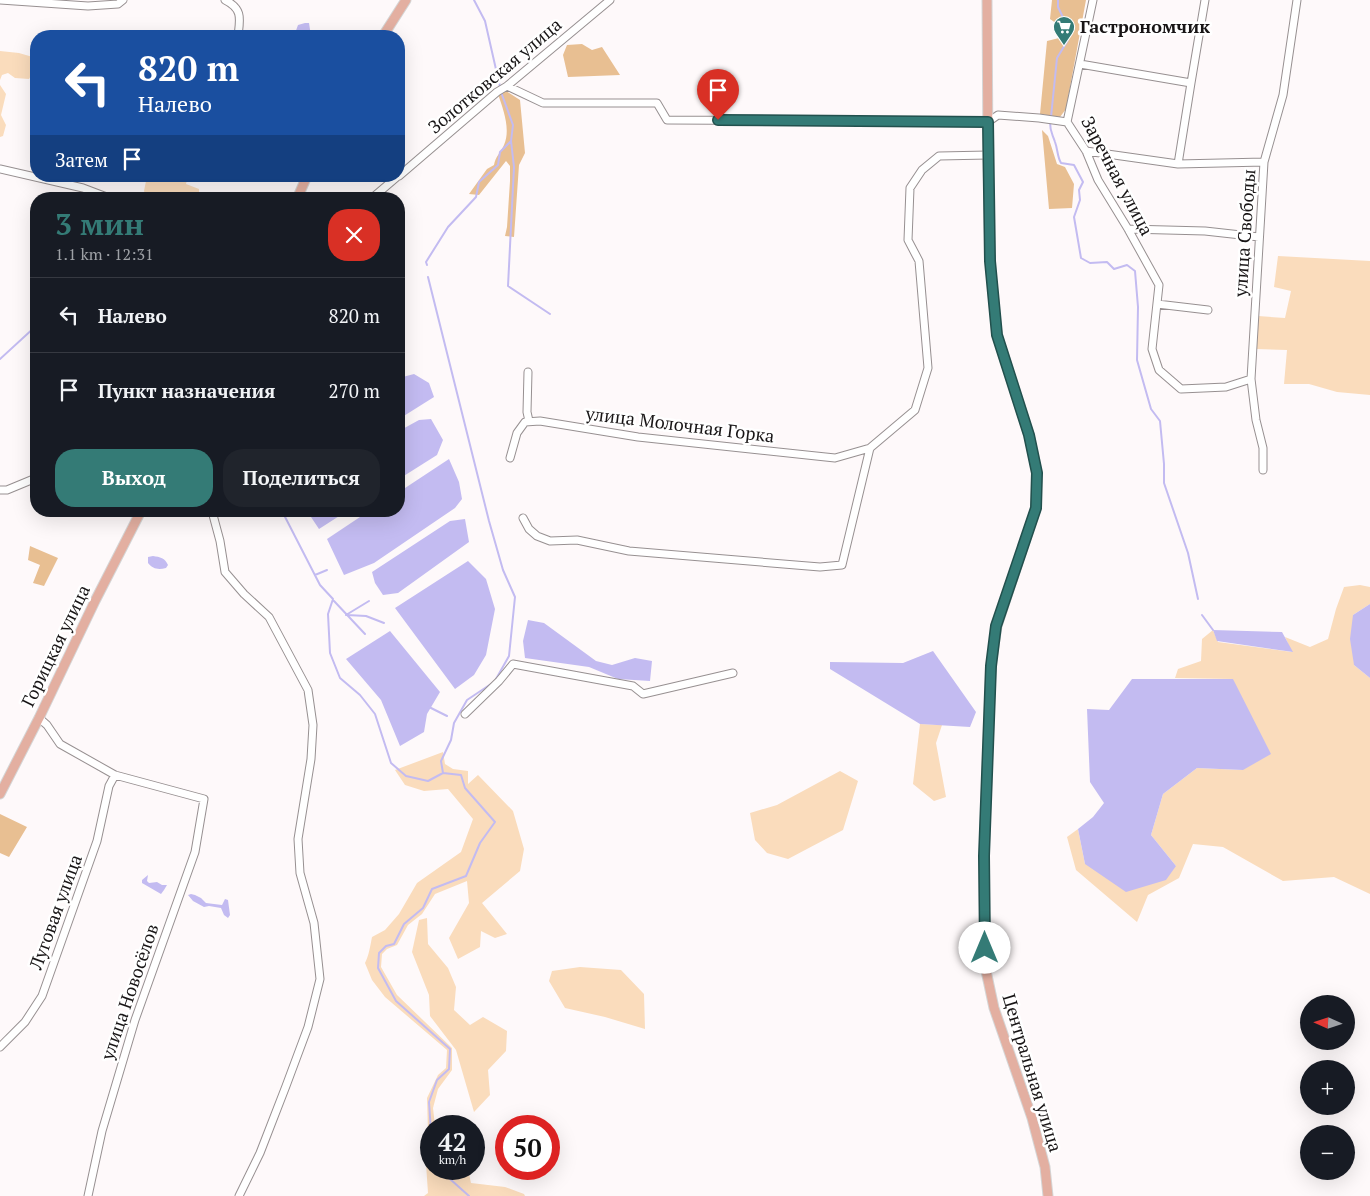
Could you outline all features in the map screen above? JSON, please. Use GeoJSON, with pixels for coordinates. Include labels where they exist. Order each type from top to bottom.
{"type":"FeatureCollection","features":[{"type":"Feature","properties":{"kind":"main road"},"geometry":{"type":"LineString","coordinates":[[387,30],[406,0]]}},
{"type":"Feature","properties":{"kind":"main road","name":"Центральная улица"},"geometry":{"type":"LineString","coordinates":[[987,0],[990,261],[997,335],[1029,435],[1037,473],[1036,508],[996,626],[991,666],[985,822],[985,966],[994,1008],[1032,1118],[1044,1167],[1048,1196]]}},
{"type":"Feature","properties":{"kind":"main road","name":"Горицкая улица"},"geometry":{"type":"LineString","coordinates":[[0,794],[40,718],[138,517]]}},
{"type":"Feature","properties":{"kind":"street"},"geometry":{"type":"LineString","coordinates":[[0,0],[88,6],[118,4],[124,0]]}},
{"type":"Feature","properties":{"kind":"street"},"geometry":{"type":"LineString","coordinates":[[225,0],[232,4],[240,15],[239,30]]}},
{"type":"Feature","properties":{"kind":"street","name":"Золотковская улица"},"geometry":{"type":"LineString","coordinates":[[405,171],[610,0]]}},
{"type":"Feature","properties":{"kind":"street","name":"Заречная улица"},"geometry":{"type":"LineString","coordinates":[[1094,0],[1067,122],[1086,151],[1098,180],[1159,285],[1152,349],[1159,370],[1181,388],[1226,387],[1251,379]]}},
{"type":"Feature","properties":{"kind":"street"},"geometry":{"type":"LineString","coordinates":[[1178,164],[1190,83],[1206,0]]}},
{"type":"Feature","properties":{"kind":"street","name":"улица Свободы"},"geometry":{"type":"LineString","coordinates":[[1263,470],[1263,448],[1256,420],[1251,379],[1264,162],[1283,95],[1297,0]]}},
{"type":"Feature","properties":{"kind":"street"},"geometry":{"type":"LineString","coordinates":[[1080,64],[1190,83]]}},
{"type":"Feature","properties":{"kind":"street"},"geometry":{"type":"LineString","coordinates":[[506,87],[543,103],[657,103],[667,120],[988,122],[998,115],[1046,118],[1067,122]]}},
{"type":"Feature","properties":{"kind":"street"},"geometry":{"type":"LineString","coordinates":[[1086,151],[1178,164],[1264,162]]}},
{"type":"Feature","properties":{"kind":"street"},"geometry":{"type":"LineString","coordinates":[[523,518],[529,530],[537,536],[550,541],[577,540],[628,551],[820,567],[842,565],[870,448],[915,410],[928,368],[919,261],[908,240],[910,188],[922,170],[939,156],[988,155]]}},
{"type":"Feature","properties":{"kind":"street"},"geometry":{"type":"LineString","coordinates":[[0,169],[30,176]]}},
{"type":"Feature","properties":{"kind":"street"},"geometry":{"type":"LineString","coordinates":[[57,182],[94,192]]}},
{"type":"Feature","properties":{"kind":"street","name":"Золотковская улица"},"geometry":{"type":"LineString","coordinates":[[380,192],[392,182]]}},
{"type":"Feature","properties":{"kind":"street"},"geometry":{"type":"LineString","coordinates":[[1128,229],[1204,232],[1259,237]]}},
{"type":"Feature","properties":{"kind":"street"},"geometry":{"type":"LineString","coordinates":[[1157,304],[1208,310]]}},
{"type":"Feature","properties":{"kind":"street"},"geometry":{"type":"LineString","coordinates":[[510,458],[517,433],[525,422],[529,421],[527,412],[528,372]]}},
{"type":"Feature","properties":{"kind":"street","name":"улица Молочная Горка"},"geometry":{"type":"LineString","coordinates":[[529,421],[540,421],[638,437],[835,458],[870,448]]}},
{"type":"Feature","properties":{"kind":"street"},"geometry":{"type":"LineString","coordinates":[[0,490],[7,490],[30,480]]}},
{"type":"Feature","properties":{"kind":"street"},"geometry":{"type":"LineString","coordinates":[[214,517],[226,572],[244,594],[269,617],[308,690],[313,724],[311,759],[298,839],[300,873],[314,922],[320,979],[308,1027],[289,1078],[260,1153],[239,1196]]}},
{"type":"Feature","properties":{"kind":"street"},"geometry":{"type":"LineString","coordinates":[[464,714],[499,681],[513,664],[633,686],[643,694],[733,673]]}},
{"type":"Feature","properties":{"kind":"street"},"geometry":{"type":"LineString","coordinates":[[40,718],[47,724],[60,744],[115,775]]}},
{"type":"Feature","properties":{"kind":"street","name":"улица Новосёлов"},"geometry":{"type":"LineString","coordinates":[[88,1196],[102,1131],[135,1020],[195,852],[204,799],[115,775]]}},
{"type":"Feature","properties":{"kind":"street","name":"Луговая улица"},"geometry":{"type":"LineString","coordinates":[[0,1047],[25,1022],[42,996],[98,841],[109,786],[115,775]]}},
{"type":"Feature","properties":{"kind":"shaded area"},"geometry":{"type":"Polygon","coordinates":[[[1052,0],[1086,0],[1066,109],[1060,117],[1040,114],[1047,41],[1059,38],[1063,28],[1050,19],[1052,0]]]}},
{"type":"Feature","properties":{"kind":"shaded area"},"geometry":{"type":"Polygon","coordinates":[[[309,23],[310,30],[296,30],[298,25],[309,23]]]}},
{"type":"Feature","properties":{"kind":"shaded area"},"geometry":{"type":"Polygon","coordinates":[[[582,44],[592,50],[602,47],[620,75],[568,77],[563,55],[567,45],[582,44]]]}},
{"type":"Feature","properties":{"kind":"shaded area"},"geometry":{"type":"Polygon","coordinates":[[[0,51],[30,56],[29,79],[15,78],[8,73],[2,75],[0,80],[0,51]]]}},
{"type":"Feature","properties":{"kind":"shaded area"},"geometry":{"type":"Polygon","coordinates":[[[0,85],[6,94],[1,115],[6,125],[3,136],[0,137],[0,85]]]}},
{"type":"Feature","properties":{"kind":"shaded area"},"geometry":{"type":"Polygon","coordinates":[[[506,91],[520,100],[525,153],[519,165],[514,237],[505,236],[510,181],[510,166],[506,161],[479,195],[469,194],[487,169],[494,165],[504,145],[507,132],[498,94],[506,91]]]}},
{"type":"Feature","properties":{"kind":"shaded area"},"geometry":{"type":"Polygon","coordinates":[[[1042,130],[1048,136],[1057,164],[1065,167],[1074,184],[1072,208],[1049,209],[1042,130]]]}},
{"type":"Feature","properties":{"kind":"shaded area"},"geometry":{"type":"Polygon","coordinates":[[[146,182],[186,182],[186,184],[199,189],[199,192],[144,191],[146,182]]]}},
{"type":"Feature","properties":{"kind":"shaded area"},"geometry":{"type":"Polygon","coordinates":[[[1278,256],[1370,261],[1370,395],[1337,392],[1309,384],[1284,384],[1287,350],[1256,349],[1258,316],[1285,318],[1291,291],[1274,287],[1278,256]]]}},
{"type":"Feature","properties":{"kind":"shaded area"},"geometry":{"type":"Polygon","coordinates":[[[414,374],[429,383],[434,397],[405,415],[405,376],[414,374]]]}},
{"type":"Feature","properties":{"kind":"shaded area"},"geometry":{"type":"Polygon","coordinates":[[[431,419],[443,440],[437,455],[405,475],[405,428],[419,420],[431,419]]]}},
{"type":"Feature","properties":{"kind":"shaded area"},"geometry":{"type":"Polygon","coordinates":[[[449,459],[459,482],[462,499],[455,508],[374,563],[344,575],[327,539],[360,517],[405,517],[405,488],[449,459]]]}},
{"type":"Feature","properties":{"kind":"shaded area"},"geometry":{"type":"Polygon","coordinates":[[[311,517],[338,517],[319,529],[311,517]]]}},
{"type":"Feature","properties":{"kind":"shaded area"},"geometry":{"type":"Polygon","coordinates":[[[465,519],[469,542],[398,593],[383,595],[375,583],[372,572],[450,521],[465,519]]]}},
{"type":"Feature","properties":{"kind":"shaded area"},"geometry":{"type":"Polygon","coordinates":[[[30,546],[58,558],[44,586],[33,583],[40,565],[28,560],[30,546]]]}},
{"type":"Feature","properties":{"kind":"shaded area"},"geometry":{"type":"Polygon","coordinates":[[[153,556],[164,559],[168,565],[166,568],[152,567],[148,563],[148,557],[153,556]]]}},
{"type":"Feature","properties":{"kind":"shaded area"},"geometry":{"type":"Polygon","coordinates":[[[468,561],[486,579],[495,609],[486,655],[474,675],[455,689],[395,608],[468,561]]]}},
{"type":"Feature","properties":{"kind":"shaded area"},"geometry":{"type":"Polygon","coordinates":[[[1360,585],[1370,587],[1370,604],[1353,615],[1354,665],[1370,678],[1370,894],[1334,877],[1283,881],[1223,847],[1193,844],[1179,878],[1148,895],[1137,922],[1076,870],[1067,837],[1078,829],[1085,864],[1176,866],[1151,835],[1163,794],[1197,768],[1243,770],[1233,679],[1175,678],[1178,669],[1201,661],[1202,639],[1213,630],[1218,642],[1292,652],[1285,637],[1310,647],[1328,639],[1344,587],[1360,585]]]}},
{"type":"Feature","properties":{"kind":"shaded area"},"geometry":{"type":"Polygon","coordinates":[[[1370,604],[1370,678],[1354,665],[1350,639],[1353,615],[1370,604]]]}},
{"type":"Feature","properties":{"kind":"shaded area"},"geometry":{"type":"Polygon","coordinates":[[[528,620],[544,623],[596,661],[612,665],[635,658],[652,661],[650,681],[618,679],[589,667],[525,658],[523,641],[528,620]]]}},
{"type":"Feature","properties":{"kind":"shaded area"},"geometry":{"type":"Polygon","coordinates":[[[1213,630],[1282,632],[1293,652],[1217,641],[1213,630]]]}},
{"type":"Feature","properties":{"kind":"shaded area"},"geometry":{"type":"Polygon","coordinates":[[[390,631],[440,692],[427,714],[424,732],[400,746],[381,700],[346,659],[390,631]]]}},
{"type":"Feature","properties":{"kind":"shaded area"},"geometry":{"type":"Polygon","coordinates":[[[933,651],[976,712],[970,727],[920,724],[830,669],[830,662],[903,663],[933,651]]]}},
{"type":"Feature","properties":{"kind":"shaded area"},"geometry":{"type":"Polygon","coordinates":[[[1132,679],[1233,679],[1271,754],[1243,770],[1197,768],[1163,794],[1151,835],[1176,866],[1166,880],[1126,892],[1085,864],[1078,829],[1093,817],[1104,803],[1090,782],[1087,709],[1109,710],[1132,679]]]}},
{"type":"Feature","properties":{"kind":"shaded area"},"geometry":{"type":"Polygon","coordinates":[[[920,724],[942,725],[936,743],[946,797],[934,801],[913,784],[920,724]]]}},
{"type":"Feature","properties":{"kind":"shaded area"},"geometry":{"type":"Polygon","coordinates":[[[443,752],[445,764],[453,769],[468,771],[468,784],[478,775],[513,811],[524,849],[520,871],[482,903],[507,934],[495,938],[481,931],[480,947],[458,959],[449,938],[469,903],[467,881],[435,894],[422,914],[408,925],[397,945],[387,949],[382,954],[381,967],[397,995],[452,1048],[452,1070],[438,1089],[433,1108],[434,1115],[428,1115],[427,1098],[438,1075],[446,1068],[447,1050],[385,997],[372,980],[365,963],[372,937],[385,930],[399,914],[417,883],[461,852],[473,819],[448,789],[424,791],[405,785],[395,770],[443,752]]]}},
{"type":"Feature","properties":{"kind":"shaded area"},"geometry":{"type":"Polygon","coordinates":[[[840,771],[858,781],[843,830],[788,859],[767,853],[755,840],[750,813],[777,805],[840,771]]]}},
{"type":"Feature","properties":{"kind":"shaded area"},"geometry":{"type":"Polygon","coordinates":[[[0,814],[27,827],[9,857],[0,853],[0,814]]]}},
{"type":"Feature","properties":{"kind":"shaded area"},"geometry":{"type":"Polygon","coordinates":[[[148,875],[147,881],[149,883],[157,882],[167,885],[161,894],[142,883],[142,880],[148,875]]]}},
{"type":"Feature","properties":{"kind":"shaded area"},"geometry":{"type":"Polygon","coordinates":[[[191,894],[201,898],[206,903],[222,905],[225,899],[228,900],[230,915],[228,918],[224,915],[221,908],[204,907],[193,901],[188,895],[191,894]]]}},
{"type":"Feature","properties":{"kind":"shaded area"},"geometry":{"type":"Polygon","coordinates":[[[427,918],[428,944],[448,968],[456,987],[454,1010],[470,1025],[483,1017],[507,1031],[506,1051],[488,1070],[490,1095],[474,1112],[456,1050],[430,1016],[429,995],[412,952],[419,920],[427,918]]]}},
{"type":"Feature","properties":{"kind":"shaded area"},"geometry":{"type":"Polygon","coordinates":[[[580,967],[621,970],[644,994],[645,1029],[565,1008],[549,981],[552,971],[580,967]]]}},
{"type":"Feature","properties":{"kind":"shaded area"},"geometry":{"type":"Polygon","coordinates":[[[427,1180],[470,1180],[471,1183],[505,1187],[525,1196],[424,1196],[428,1193],[427,1180]]]}},
{"type":"Feature","properties":{"kind":"waterway"},"geometry":{"type":"LineString","coordinates":[[474,0],[485,21],[500,87]]}},
{"type":"Feature","properties":{"kind":"waterway"},"geometry":{"type":"LineString","coordinates":[[1051,117],[1057,58],[1068,40],[1069,30],[1058,7],[1058,0]]}},
{"type":"Feature","properties":{"kind":"waterway"},"geometry":{"type":"LineString","coordinates":[[427,265],[426,262],[448,227],[476,197],[479,182],[498,165],[500,152],[511,141],[513,125],[501,92]]}},
{"type":"Feature","properties":{"kind":"waterway"},"geometry":{"type":"LineString","coordinates":[[1050,122],[1061,163],[1074,165],[1083,182],[1079,190],[1080,200],[1074,217],[1081,258],[1090,263],[1107,262],[1114,269],[1127,265],[1135,271],[1138,307],[1137,360],[1151,409],[1160,421],[1164,483],[1188,553],[1198,599]]}},
{"type":"Feature","properties":{"kind":"waterway"},"geometry":{"type":"LineString","coordinates":[[511,141],[514,167],[508,286],[550,314]]}},
{"type":"Feature","properties":{"kind":"waterway"},"geometry":{"type":"LineString","coordinates":[[428,277],[489,521],[503,570],[515,597],[509,656],[496,679]]}},
{"type":"Feature","properties":{"kind":"waterway"},"geometry":{"type":"LineString","coordinates":[[0,359],[30,332]]}},
{"type":"Feature","properties":{"kind":"waterway"},"geometry":{"type":"LineString","coordinates":[[285,517],[320,585],[333,599],[328,614],[330,653],[340,678],[360,695],[375,714],[391,763],[406,776],[428,781],[443,773],[461,775],[465,788],[495,822],[480,843],[466,876],[432,889],[423,908],[404,924],[394,944],[386,946],[379,953],[378,968],[396,1001],[450,1049],[449,1069],[437,1080],[429,1102],[430,1115]]}},
{"type":"Feature","properties":{"kind":"waterway"},"geometry":{"type":"LineString","coordinates":[[315,575],[327,570]]}},
{"type":"Feature","properties":{"kind":"waterway"},"geometry":{"type":"LineString","coordinates":[[334,601],[365,634]]}},
{"type":"Feature","properties":{"kind":"waterway"},"geometry":{"type":"LineString","coordinates":[[346,615],[369,601]]}},
{"type":"Feature","properties":{"kind":"waterway"},"geometry":{"type":"LineString","coordinates":[[347,615],[366,616],[384,623]]}},
{"type":"Feature","properties":{"kind":"waterway"},"geometry":{"type":"LineString","coordinates":[[1202,615],[1213,630]]}},
{"type":"Feature","properties":{"kind":"waterway"},"geometry":{"type":"LineString","coordinates":[[443,773],[441,761],[451,740],[454,723],[467,700],[491,684]]}},
{"type":"Feature","properties":{"kind":"waterway"},"geometry":{"type":"LineString","coordinates":[[429,707],[447,716]]}},
{"type":"Feature","properties":{"kind":"waterway"},"geometry":{"type":"LineString","coordinates":[[451,1180],[469,1196]]}},
{"type":"Feature","properties":{"kind":"place","name":"Гастрономчик"},"geometry":{"type":"Point","coordinates":[1064,46]}},
{"type":"Feature","properties":{"kind":"route"},"geometry":{"type":"LineString","coordinates":[[718,120],[988,122],[990,261],[997,335],[1029,435],[1037,473],[1036,508],[996,626],[991,666],[984,856],[985,948]]}}]}
